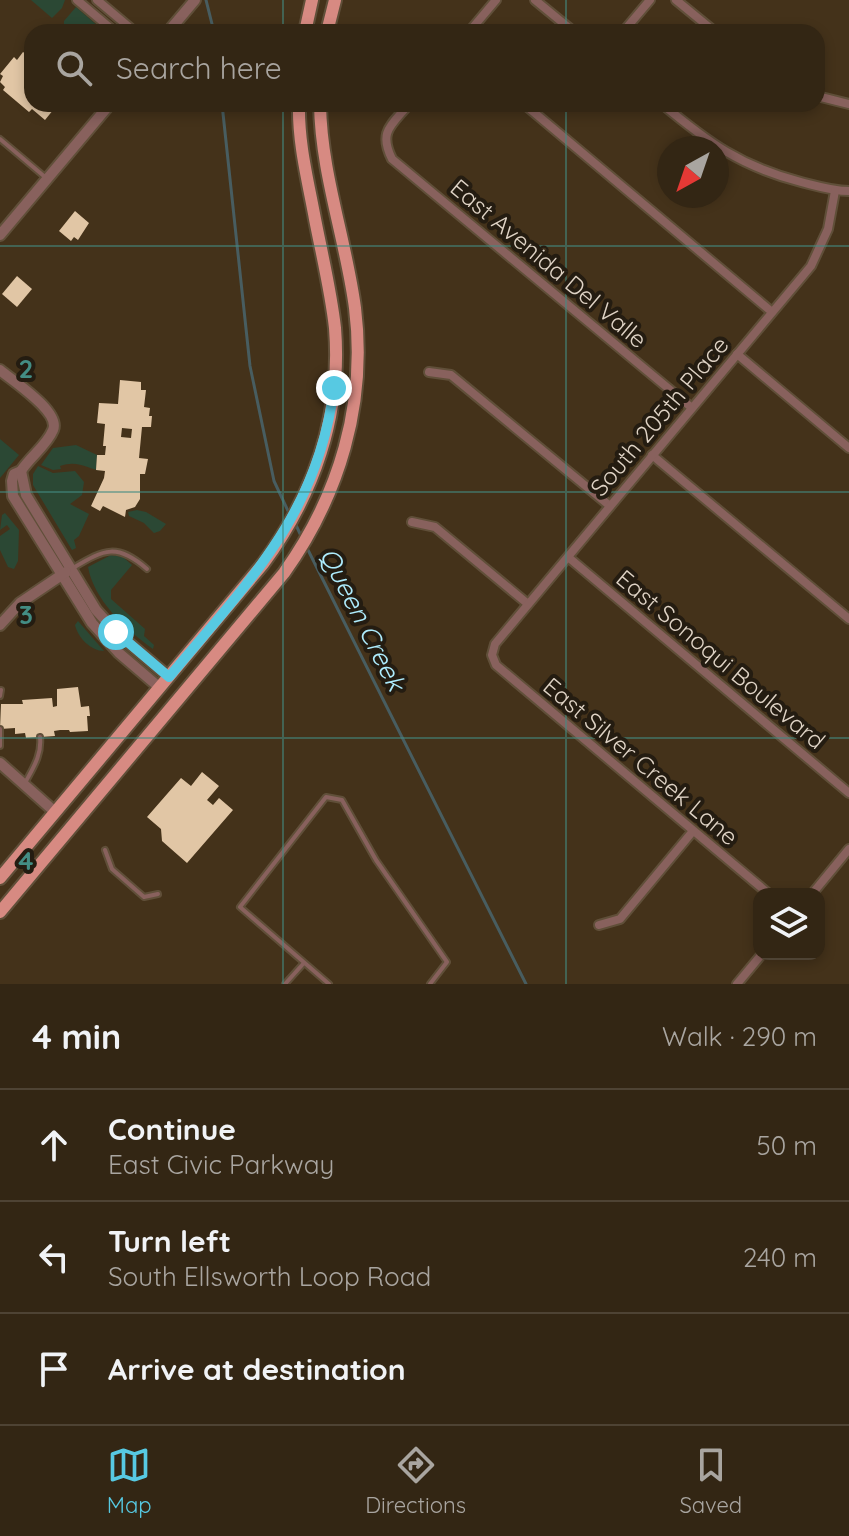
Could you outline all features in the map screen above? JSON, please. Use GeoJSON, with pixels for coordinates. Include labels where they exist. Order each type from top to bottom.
{"type":"FeatureCollection","features":[{"type":"Feature","properties":{"kind":"main road"},"geometry":{"type":"LineString","coordinates":[[307,24],[312,0]]}},
{"type":"Feature","properties":{"kind":"main road"},"geometry":{"type":"LineString","coordinates":[[329,24],[335,0]]}},
{"type":"Feature","properties":{"kind":"main road"},"geometry":{"type":"LineString","coordinates":[[0,878],[263,564],[295,515],[319,461],[333,397],[335,332],[303,151],[300,112]]}},
{"type":"Feature","properties":{"kind":"main road"},"geometry":{"type":"LineString","coordinates":[[0,912],[274,585],[306,540],[331,490],[351,424],[357,347],[355,307],[323,142],[321,112]]}},
{"type":"Feature","properties":{"kind":"main road"},"geometry":{"type":"LineString","coordinates":[[55,812],[74,824]]}},
{"type":"Feature","properties":{"kind":"street"},"geometry":{"type":"LineString","coordinates":[[77,0],[106,24]]}},
{"type":"Feature","properties":{"kind":"street"},"geometry":{"type":"LineString","coordinates":[[97,0],[126,24]]}},
{"type":"Feature","properties":{"kind":"street"},"geometry":{"type":"LineString","coordinates":[[175,24],[195,0]]}},
{"type":"Feature","properties":{"kind":"street"},"geometry":{"type":"LineString","coordinates":[[476,24],[496,0]]}},
{"type":"Feature","properties":{"kind":"street"},"geometry":{"type":"LineString","coordinates":[[535,0],[564,24]]}},
{"type":"Feature","properties":{"kind":"street"},"geometry":{"type":"LineString","coordinates":[[630,24],[650,0]]}},
{"type":"Feature","properties":{"kind":"street"},"geometry":{"type":"LineString","coordinates":[[676,0],[705,24]]}},
{"type":"Feature","properties":{"kind":"street"},"geometry":{"type":"LineString","coordinates":[[825,98],[849,104]]}},
{"type":"Feature","properties":{"kind":"street"},"geometry":{"type":"LineString","coordinates":[[0,235],[103,112]]}},
{"type":"Feature","properties":{"kind":"street","name":"East Avenida Del Valle"},"geometry":{"type":"LineString","coordinates":[[402,112],[386,132],[385,145],[392,159],[692,408]]}},
{"type":"Feature","properties":{"kind":"street"},"geometry":{"type":"LineString","coordinates":[[534,112],[772,312]]}},
{"type":"Feature","properties":{"kind":"street"},"geometry":{"type":"LineString","coordinates":[[672,112],[709,143],[738,160],[769,173],[835,191],[849,191]]}},
{"type":"Feature","properties":{"kind":"street","name":"South 205th Place"},"geometry":{"type":"LineString","coordinates":[[492,655],[495,644],[811,266],[828,229],[835,191]]}},
{"type":"Feature","properties":{"kind":"street"},"geometry":{"type":"LineString","coordinates":[[737,354],[849,448]]}},
{"type":"Feature","properties":{"kind":"street"},"geometry":{"type":"LineString","coordinates":[[0,370],[54,417],[52,433],[21,471],[14,474],[13,496],[66,572],[106,622],[169,677]]}},
{"type":"Feature","properties":{"kind":"street"},"geometry":{"type":"LineString","coordinates":[[429,372],[451,375],[610,506]]}},
{"type":"Feature","properties":{"kind":"street"},"geometry":{"type":"LineString","coordinates":[[652,455],[849,619]]}},
{"type":"Feature","properties":{"kind":"street"},"geometry":{"type":"LineString","coordinates":[[412,522],[435,527],[528,604]]}},
{"type":"Feature","properties":{"kind":"street","name":"East Sonoqui Boulevard"},"geometry":{"type":"LineString","coordinates":[[568,557],[849,793]]}},
{"type":"Feature","properties":{"kind":"street"},"geometry":{"type":"LineString","coordinates":[[0,625],[20,603],[66,572]]}},
{"type":"Feature","properties":{"kind":"street"},"geometry":{"type":"LineString","coordinates":[[66,572],[85,615],[106,640],[160,688]]}},
{"type":"Feature","properties":{"kind":"street","name":"East Silver Creek Lane"},"geometry":{"type":"LineString","coordinates":[[492,655],[496,665],[762,888]]}},
{"type":"Feature","properties":{"kind":"street"},"geometry":{"type":"LineString","coordinates":[[0,763],[55,812]]}},
{"type":"Feature","properties":{"kind":"street"},"geometry":{"type":"LineString","coordinates":[[599,925],[620,919],[693,831]]}},
{"type":"Feature","properties":{"kind":"street"},"geometry":{"type":"LineString","coordinates":[[817,888],[849,849]]}},
{"type":"Feature","properties":{"kind":"street"},"geometry":{"type":"LineString","coordinates":[[737,984],[757,960]]}},
{"type":"Feature","properties":{"kind":"lane"},"geometry":{"type":"LineString","coordinates":[[0,139],[47,179]]}},
{"type":"Feature","properties":{"kind":"lane"},"geometry":{"type":"LineString","coordinates":[[66,572],[97,554],[114,550],[133,558],[147,569]]}},
{"type":"Feature","properties":{"kind":"lane"},"geometry":{"type":"LineString","coordinates":[[0,729],[0,746]]}},
{"type":"Feature","properties":{"kind":"lane"},"geometry":{"type":"LineString","coordinates":[[24,784],[37,761],[40,737]]}},
{"type":"Feature","properties":{"kind":"lane"},"geometry":{"type":"LineString","coordinates":[[329,984],[240,907],[326,797],[342,800],[376,860],[447,962],[430,984]]}},
{"type":"Feature","properties":{"kind":"lane"},"geometry":{"type":"LineString","coordinates":[[105,850],[112,869],[144,897],[158,894]]}},
{"type":"Feature","properties":{"kind":"lane"},"geometry":{"type":"LineString","coordinates":[[285,984],[303,964]]}},
{"type":"Feature","properties":{"kind":"green space"},"geometry":{"type":"Polygon","coordinates":[[[31,0],[65,0],[52,18],[31,0]]]}},
{"type":"Feature","properties":{"kind":"green space"},"geometry":{"type":"Polygon","coordinates":[[[76,7],[96,24],[64,24],[76,7]]]}},
{"type":"Feature","properties":{"kind":"green space"},"geometry":{"type":"Polygon","coordinates":[[[0,439],[19,455],[0,478],[0,439]]]}},
{"type":"Feature","properties":{"kind":"green space"},"geometry":{"type":"Polygon","coordinates":[[[76,445],[97,455],[96,470],[78,464],[53,470],[41,465],[53,448],[76,445]]]}},
{"type":"Feature","properties":{"kind":"green space"},"geometry":{"type":"Polygon","coordinates":[[[38,466],[53,473],[75,471],[84,482],[82,495],[70,504],[89,514],[74,540],[76,548],[72,550],[33,485],[33,474],[38,466]]]}},
{"type":"Feature","properties":{"kind":"green space"},"geometry":{"type":"Polygon","coordinates":[[[137,510],[166,524],[154,533],[144,523],[129,516],[128,512],[137,510]]]}},
{"type":"Feature","properties":{"kind":"green space"},"geometry":{"type":"Polygon","coordinates":[[[5,513],[19,530],[18,561],[14,569],[8,567],[0,550],[0,536],[10,529],[7,525],[0,530],[5,513]]]}},
{"type":"Feature","properties":{"kind":"green space"},"geometry":{"type":"Polygon","coordinates":[[[111,555],[123,557],[132,565],[111,590],[111,599],[145,629],[144,636],[154,645],[153,649],[112,613],[91,579],[88,567],[111,555]]]}},
{"type":"Feature","properties":{"kind":"green space"},"geometry":{"type":"Polygon","coordinates":[[[78,621],[104,651],[94,649],[82,639],[75,625],[78,621]]]}},
{"type":"Feature","properties":{"kind":"building"},"geometry":{"type":"Polygon","coordinates":[[[24,53],[24,108],[3,90],[5,87],[0,82],[3,76],[0,74],[14,57],[17,60],[24,53]]]}},
{"type":"Feature","properties":{"kind":"building"},"geometry":{"type":"Polygon","coordinates":[[[36,112],[52,112],[45,120],[36,112]]]}},
{"type":"Feature","properties":{"kind":"building"},"geometry":{"type":"Polygon","coordinates":[[[75,211],[89,223],[78,240],[74,237],[71,241],[59,231],[75,211]]]}},
{"type":"Feature","properties":{"kind":"building"},"geometry":{"type":"Polygon","coordinates":[[[17,276],[32,289],[17,307],[2,294],[17,276]]]}},
{"type":"Feature","properties":{"kind":"building"},"geometry":{"type":"Polygon","coordinates":[[[120,380],[141,382],[141,390],[146,390],[144,407],[150,408],[149,416],[152,416],[151,427],[142,427],[139,458],[148,459],[145,474],[140,474],[140,499],[135,507],[126,510],[125,517],[103,506],[100,511],[91,506],[105,471],[96,470],[97,455],[105,455],[106,446],[103,446],[105,424],[97,423],[99,403],[118,404],[120,380]],[[122,428],[121,437],[131,438],[132,429],[122,428]]]}},
{"type":"Feature","properties":{"kind":"building"},"geometry":{"type":"Polygon","coordinates":[[[78,687],[81,707],[89,706],[88,731],[60,730],[54,731],[55,736],[26,738],[25,733],[15,734],[15,728],[0,729],[1,704],[23,704],[22,700],[52,698],[53,707],[57,706],[57,689],[78,687]]]}},
{"type":"Feature","properties":{"kind":"building"},"geometry":{"type":"Polygon","coordinates":[[[202,772],[219,786],[207,800],[213,805],[219,798],[233,810],[187,863],[162,841],[161,829],[147,817],[181,778],[191,786],[202,772]]]}},
{"type":"Feature","properties":{"kind":"waterway","name":"Queen Creek"},"geometry":{"type":"LineString","coordinates":[[206,0],[212,24]]}},
{"type":"Feature","properties":{"kind":"waterway","name":"Queen Creek"},"geometry":{"type":"LineString","coordinates":[[223,112],[250,366],[274,481],[289,513]]}},
{"type":"Feature","properties":{"kind":"waterway","name":"Queen Creek"},"geometry":{"type":"LineString","coordinates":[[295,523],[302,538]]}},
{"type":"Feature","properties":{"kind":"waterway","name":"Queen Creek"},"geometry":{"type":"LineString","coordinates":[[307,548],[526,984]]}},
{"type":"Feature","properties":{"kind":"route"},"geometry":{"type":"LineString","coordinates":[[116,632],[169,677],[263,564],[289,527],[319,461],[329,425],[334,388]]}}]}
